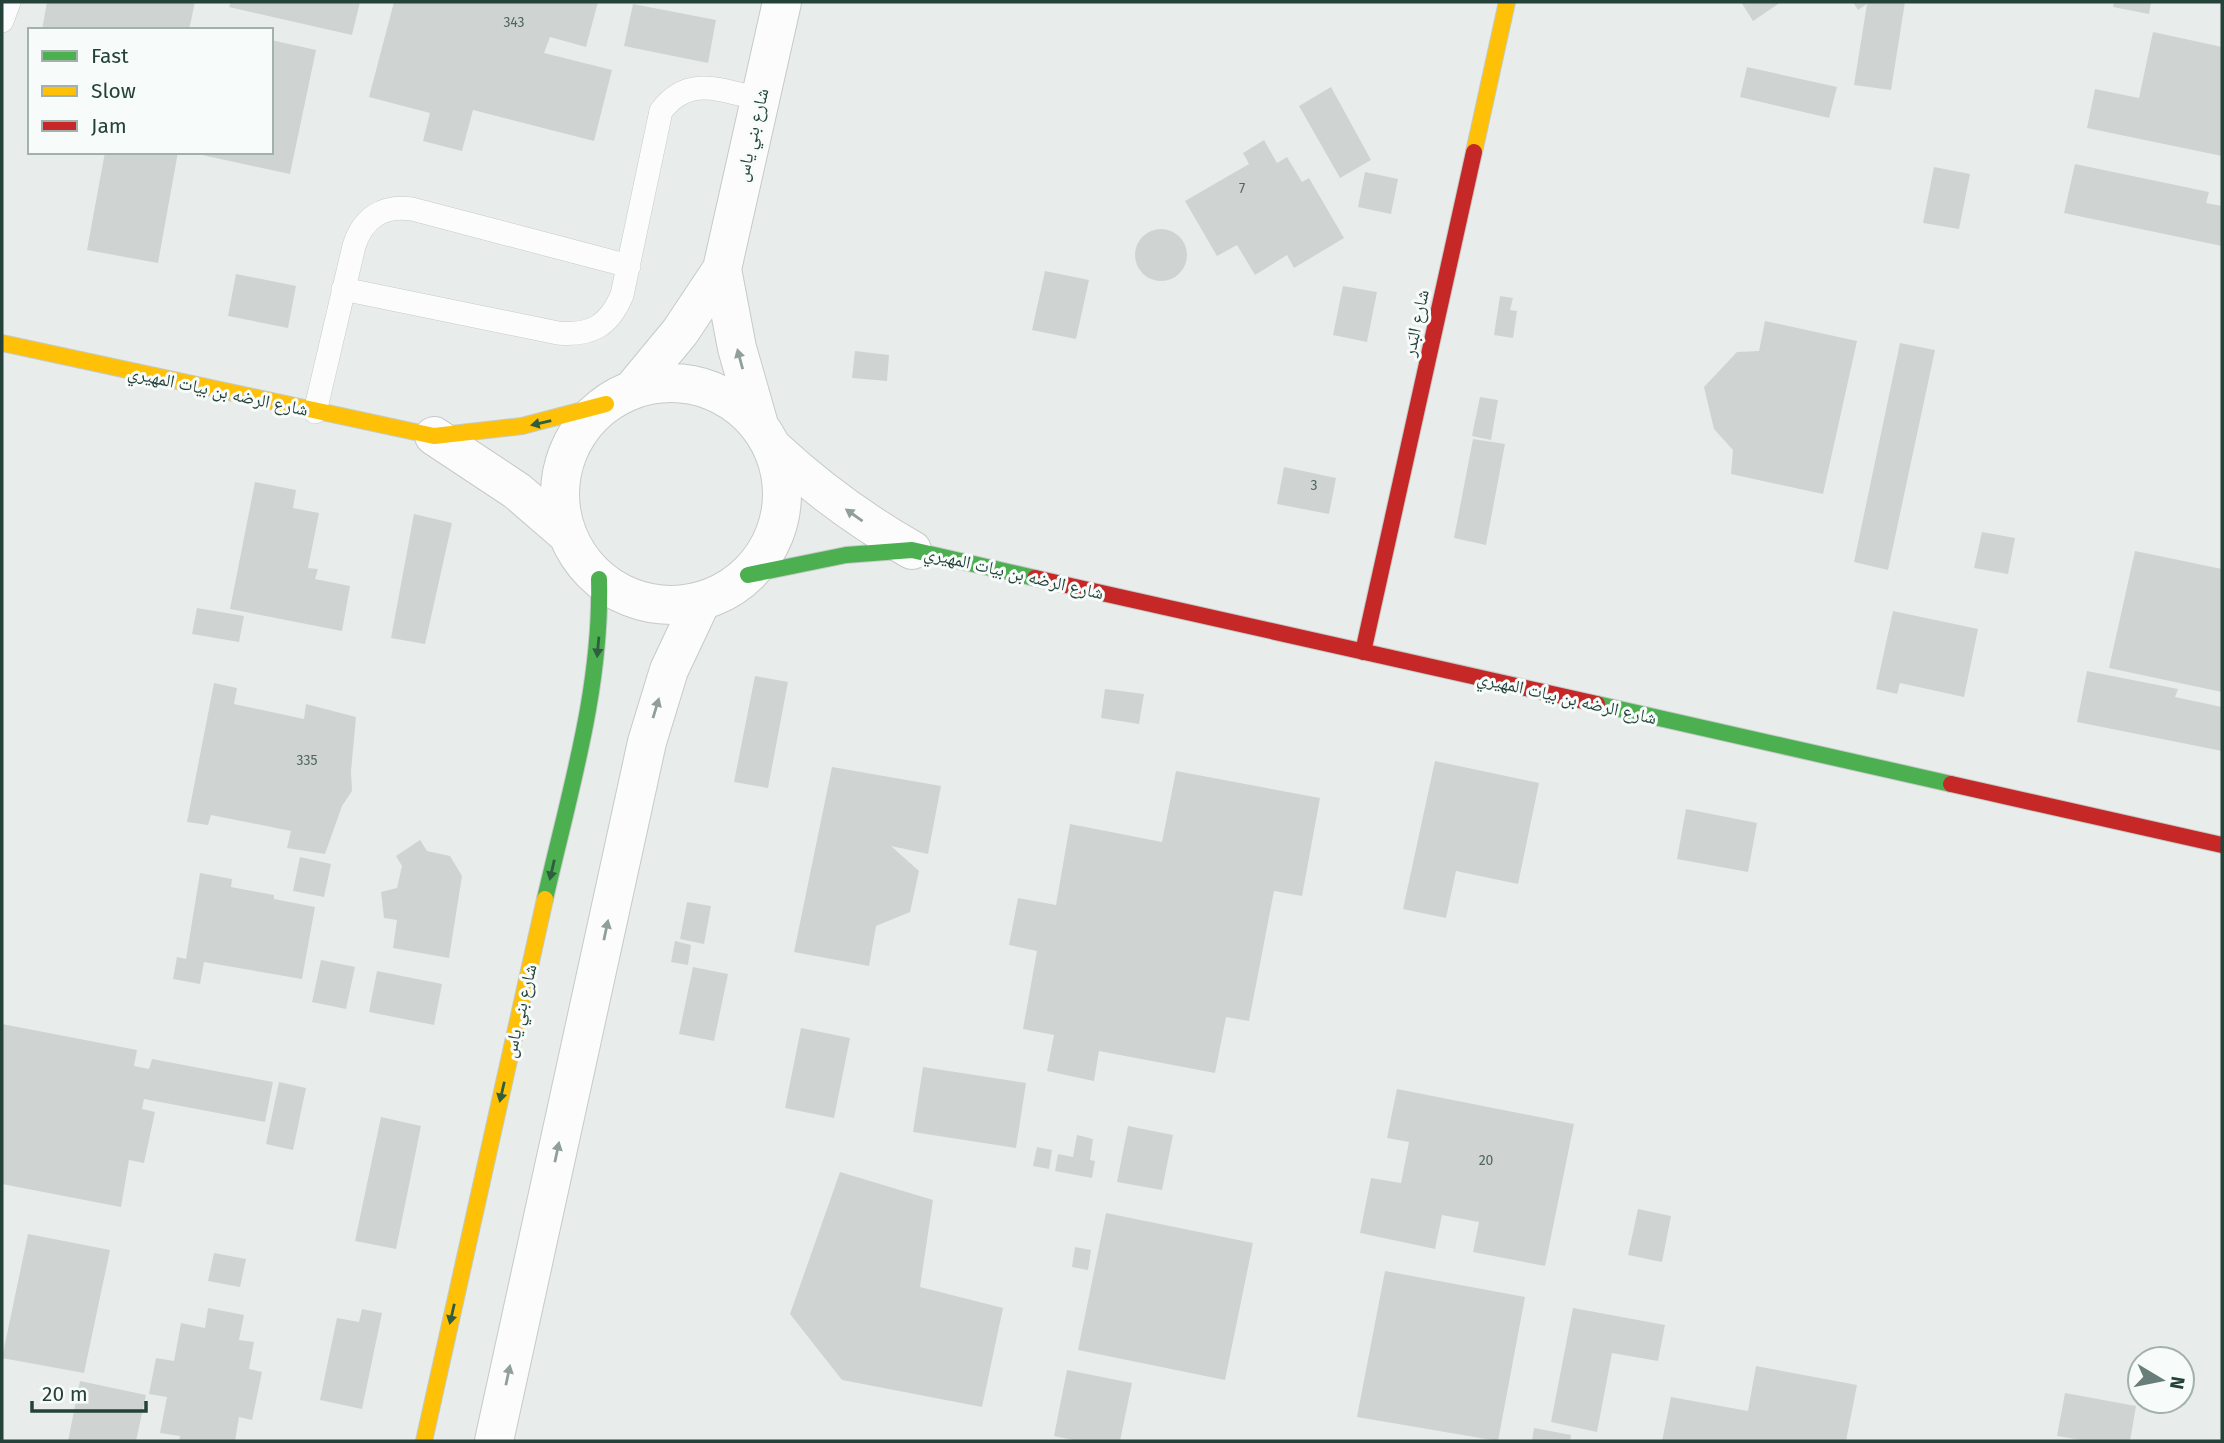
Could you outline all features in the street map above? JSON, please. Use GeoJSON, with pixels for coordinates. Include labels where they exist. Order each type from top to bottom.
{"type":"FeatureCollection","features":[{"type":"Feature","properties":{"kind":"street","name":"شارع بني ياس"},"geometry":{"type":"LineString","coordinates":[[619,397],[680,332],[722,269],[782,2]]}},
{"type":"Feature","properties":{"kind":"street","name":"شارع البَدر"},"geometry":{"type":"LineString","coordinates":[[1363,652],[1507,2]]}},
{"type":"Feature","properties":{"kind":"street","name":"شارع بني ياس"},"geometry":{"type":"LineString","coordinates":[[722,269],[737,348],[766,436]]}},
{"type":"Feature","properties":{"kind":"street","name":"شارع الرضه بن بيات المهيري"},"geometry":{"type":"LineString","coordinates":[[2,343],[434,436],[482,433],[539,424],[619,397]]}},
{"type":"Feature","properties":{"kind":"street"},"geometry":{"type":"LineString","coordinates":[[659,383],[687,384],[714,391],[738,405],[766,436],[781,474],[782,502],[778,529],[765,554],[748,575],[726,592],[701,602],[674,606],[647,604],[622,595],[598,579],[580,559],[568,535],[561,506],[561,477],[570,449],[580,432],[619,397],[659,383]]}},
{"type":"Feature","properties":{"kind":"street","name":"شارع الرضه بن بيات المهيري"},"geometry":{"type":"LineString","coordinates":[[434,436],[517,491],[568,535]]}},
{"type":"Feature","properties":{"kind":"street","name":"شارع الرضه بن بيات المهيري"},"geometry":{"type":"LineString","coordinates":[[766,436],[807,479],[853,515],[912,550]]}},
{"type":"Feature","properties":{"kind":"street","name":"شارع الرضه بن بيات المهيري"},"geometry":{"type":"LineString","coordinates":[[748,575],[846,555],[912,550],[2222,845]]}},
{"type":"Feature","properties":{"kind":"street","name":"شارع بني ياس"},"geometry":{"type":"LineString","coordinates":[[424,1441],[592,691],[600,617],[598,579]]}},
{"type":"Feature","properties":{"kind":"street"},"geometry":{"type":"LineString","coordinates":[[494,1441],[647,741],[669,670],[701,602]]}},
{"type":"Feature","properties":{"kind":"lane"},"geometry":{"type":"LineString","coordinates":[[2,21],[9,2]]}},
{"type":"Feature","properties":{"kind":"lane"},"geometry":{"type":"LineString","coordinates":[[343,289],[558,333],[591,331],[605,322],[616,310],[622,295],[661,111],[670,99],[682,91],[696,87],[760,99]]}},
{"type":"Feature","properties":{"kind":"lane"},"geometry":{"type":"LineString","coordinates":[[315,412],[354,246],[365,223],[374,214],[399,207],[629,266]]}},
{"type":"Feature","properties":{"kind":"building"},"geometry":{"type":"Polygon","coordinates":[[[47,2],[195,2],[189,28],[42,28],[47,2]]]}},
{"type":"Feature","properties":{"kind":"building"},"geometry":{"type":"Polygon","coordinates":[[[231,2],[360,2],[352,35],[229,7],[231,2]]]}},
{"type":"Feature","properties":{"kind":"building"},"geometry":{"type":"Polygon","coordinates":[[[394,2],[598,2],[586,47],[550,37],[544,53],[612,70],[594,141],[473,110],[462,151],[423,141],[430,113],[369,97],[394,2]]]}},
{"type":"Feature","properties":{"kind":"building"},"geometry":{"type":"Polygon","coordinates":[[[1741,2],[1781,2],[1753,21],[1741,2]]]}},
{"type":"Feature","properties":{"kind":"building"},"geometry":{"type":"Polygon","coordinates":[[[1853,2],[1905,2],[1891,90],[1854,85],[1867,4],[1858,10],[1853,2]]]}},
{"type":"Feature","properties":{"kind":"building"},"geometry":{"type":"Polygon","coordinates":[[[2114,2],[2151,2],[2149,14],[2113,7],[2114,2]]]}},
{"type":"Feature","properties":{"kind":"building"},"geometry":{"type":"Polygon","coordinates":[[[633,4],[716,20],[708,63],[624,46],[633,4]]]}},
{"type":"Feature","properties":{"kind":"building"},"geometry":{"type":"Polygon","coordinates":[[[2153,32],[2222,47],[2222,156],[2087,128],[2095,89],[2139,98],[2153,32]]]}},
{"type":"Feature","properties":{"kind":"building"},"geometry":{"type":"Polygon","coordinates":[[[273,40],[316,50],[290,174],[202,155],[273,154],[273,40]]]}},
{"type":"Feature","properties":{"kind":"building"},"geometry":{"type":"Polygon","coordinates":[[[1747,67],[1837,87],[1829,118],[1740,97],[1747,67]]]}},
{"type":"Feature","properties":{"kind":"building"},"geometry":{"type":"Polygon","coordinates":[[[1331,87],[1371,160],[1340,178],[1299,106],[1331,87]]]}},
{"type":"Feature","properties":{"kind":"building"},"geometry":{"type":"Polygon","coordinates":[[[1264,140],[1277,163],[1287,157],[1302,182],[1309,178],[1344,238],[1294,268],[1287,255],[1255,275],[1237,245],[1217,256],[1185,201],[1249,164],[1243,153],[1264,140]]]}},
{"type":"Feature","properties":{"kind":"building"},"geometry":{"type":"Polygon","coordinates":[[[105,154],[178,154],[158,263],[87,250],[105,154]]]}},
{"type":"Feature","properties":{"kind":"building"},"geometry":{"type":"Polygon","coordinates":[[[2075,164],[2209,192],[2206,203],[2222,206],[2222,246],[2064,213],[2075,164]]]}},
{"type":"Feature","properties":{"kind":"building"},"geometry":{"type":"Polygon","coordinates":[[[1934,167],[1970,174],[1959,229],[1923,223],[1934,167]]]}},
{"type":"Feature","properties":{"kind":"building"},"geometry":{"type":"Polygon","coordinates":[[[1365,172],[1398,179],[1391,214],[1358,207],[1365,172]]]}},
{"type":"Feature","properties":{"kind":"building"},"geometry":{"type":"Polygon","coordinates":[[[1161,229],[1171,231],[1179,237],[1185,245],[1185,265],[1179,273],[1171,279],[1161,281],[1151,279],[1143,273],[1137,265],[1135,255],[1137,245],[1143,237],[1151,231],[1161,229]]]}},
{"type":"Feature","properties":{"kind":"building"},"geometry":{"type":"Polygon","coordinates":[[[1045,271],[1089,280],[1076,339],[1032,330],[1045,271]]]}},
{"type":"Feature","properties":{"kind":"building"},"geometry":{"type":"Polygon","coordinates":[[[236,274],[296,286],[288,328],[228,316],[236,274]]]}},
{"type":"Feature","properties":{"kind":"building"},"geometry":{"type":"Polygon","coordinates":[[[1343,286],[1377,292],[1367,342],[1333,335],[1343,286]]]}},
{"type":"Feature","properties":{"kind":"building"},"geometry":{"type":"Polygon","coordinates":[[[1500,296],[1513,298],[1510,310],[1517,311],[1513,338],[1494,335],[1500,296]]]}},
{"type":"Feature","properties":{"kind":"building"},"geometry":{"type":"Polygon","coordinates":[[[1765,321],[1857,341],[1823,494],[1731,474],[1733,450],[1714,429],[1704,387],[1737,352],[1759,351],[1765,321]]]}},
{"type":"Feature","properties":{"kind":"building"},"geometry":{"type":"Polygon","coordinates":[[[1900,343],[1935,350],[1888,570],[1854,562],[1900,343]]]}},
{"type":"Feature","properties":{"kind":"building"},"geometry":{"type":"Polygon","coordinates":[[[855,351],[889,355],[887,381],[852,378],[855,351]]]}},
{"type":"Feature","properties":{"kind":"building"},"geometry":{"type":"Polygon","coordinates":[[[1480,397],[1498,400],[1491,440],[1472,436],[1480,397]]]}},
{"type":"Feature","properties":{"kind":"building"},"geometry":{"type":"Polygon","coordinates":[[[1473,439],[1505,444],[1486,545],[1454,538],[1473,439]]]}},
{"type":"Feature","properties":{"kind":"building"},"geometry":{"type":"Polygon","coordinates":[[[1284,467],[1336,478],[1329,514],[1277,504],[1284,467]]]}},
{"type":"Feature","properties":{"kind":"building"},"geometry":{"type":"Polygon","coordinates":[[[255,482],[296,490],[293,508],[319,513],[308,568],[318,569],[315,579],[350,586],[342,631],[230,609],[255,482]]]}},
{"type":"Feature","properties":{"kind":"building"},"geometry":{"type":"Polygon","coordinates":[[[414,514],[452,523],[425,644],[391,638],[414,514]]]}},
{"type":"Feature","properties":{"kind":"building"},"geometry":{"type":"Polygon","coordinates":[[[1982,532],[2015,538],[2008,574],[1974,568],[1982,532]]]}},
{"type":"Feature","properties":{"kind":"building"},"geometry":{"type":"Polygon","coordinates":[[[2135,551],[2222,569],[2222,692],[2109,668],[2135,551]]]}},
{"type":"Feature","properties":{"kind":"building"},"geometry":{"type":"Polygon","coordinates":[[[197,608],[244,616],[239,642],[192,634],[197,608]]]}},
{"type":"Feature","properties":{"kind":"building"},"geometry":{"type":"Polygon","coordinates":[[[1893,611],[1978,629],[1964,697],[1900,683],[1897,694],[1876,689],[1893,611]]]}},
{"type":"Feature","properties":{"kind":"building"},"geometry":{"type":"Polygon","coordinates":[[[2087,671],[2178,689],[2175,697],[2222,707],[2222,751],[2077,722],[2087,671]]]}},
{"type":"Feature","properties":{"kind":"building"},"geometry":{"type":"Polygon","coordinates":[[[755,676],[788,682],[768,788],[734,782],[755,676]]]}},
{"type":"Feature","properties":{"kind":"building"},"geometry":{"type":"Polygon","coordinates":[[[214,683],[237,688],[234,704],[304,719],[306,704],[356,717],[352,791],[342,806],[325,854],[287,848],[291,831],[211,815],[208,825],[187,822],[214,683]]]}},
{"type":"Feature","properties":{"kind":"building"},"geometry":{"type":"Polygon","coordinates":[[[1105,689],[1144,694],[1139,724],[1101,718],[1105,689]]]}},
{"type":"Feature","properties":{"kind":"building"},"geometry":{"type":"Polygon","coordinates":[[[1435,761],[1539,783],[1518,884],[1456,871],[1446,918],[1403,909],[1435,761]]]}},
{"type":"Feature","properties":{"kind":"building"},"geometry":{"type":"Polygon","coordinates":[[[832,767],[941,786],[928,854],[891,846],[919,871],[910,912],[876,926],[869,966],[794,952],[832,767]]]}},
{"type":"Feature","properties":{"kind":"building"},"geometry":{"type":"Polygon","coordinates":[[[1176,771],[1320,798],[1302,896],[1274,891],[1249,1021],[1226,1017],[1215,1073],[1099,1051],[1094,1081],[1047,1071],[1054,1035],[1023,1029],[1037,951],[1009,945],[1018,898],[1056,905],[1070,824],[1162,842],[1176,771]]]}},
{"type":"Feature","properties":{"kind":"building"},"geometry":{"type":"Polygon","coordinates":[[[1686,809],[1757,823],[1748,872],[1677,859],[1686,809]]]}},
{"type":"Feature","properties":{"kind":"building"},"geometry":{"type":"Polygon","coordinates":[[[420,840],[427,851],[450,856],[462,876],[449,958],[393,948],[397,920],[384,918],[381,892],[397,888],[402,866],[396,856],[420,840]]]}},
{"type":"Feature","properties":{"kind":"building"},"geometry":{"type":"Polygon","coordinates":[[[300,857],[331,864],[324,897],[293,891],[300,857]]]}},
{"type":"Feature","properties":{"kind":"building"},"geometry":{"type":"Polygon","coordinates":[[[200,873],[232,879],[231,887],[274,895],[274,899],[315,907],[302,979],[204,962],[200,984],[173,979],[177,957],[186,959],[200,873]]]}},
{"type":"Feature","properties":{"kind":"building"},"geometry":{"type":"Polygon","coordinates":[[[687,902],[711,906],[704,944],[680,939],[687,902]]]}},
{"type":"Feature","properties":{"kind":"building"},"geometry":{"type":"Polygon","coordinates":[[[675,941],[691,945],[688,965],[671,962],[675,941]]]}},
{"type":"Feature","properties":{"kind":"building"},"geometry":{"type":"Polygon","coordinates":[[[321,960],[355,967],[346,1009],[312,1002],[321,960]]]}},
{"type":"Feature","properties":{"kind":"building"},"geometry":{"type":"Polygon","coordinates":[[[693,967],[728,974],[714,1041],[679,1034],[693,967]]]}},
{"type":"Feature","properties":{"kind":"building"},"geometry":{"type":"Polygon","coordinates":[[[377,971],[442,984],[434,1025],[369,1012],[377,971]]]}},
{"type":"Feature","properties":{"kind":"building"},"geometry":{"type":"Polygon","coordinates":[[[2,1024],[137,1050],[134,1066],[149,1069],[152,1059],[273,1082],[265,1122],[144,1099],[142,1109],[155,1112],[144,1163],[129,1160],[121,1207],[2,1184],[2,1024]]]}},
{"type":"Feature","properties":{"kind":"building"},"geometry":{"type":"Polygon","coordinates":[[[801,1028],[850,1038],[834,1118],[785,1108],[801,1028]]]}},
{"type":"Feature","properties":{"kind":"building"},"geometry":{"type":"Polygon","coordinates":[[[923,1067],[1026,1083],[1016,1148],[913,1132],[923,1067]]]}},
{"type":"Feature","properties":{"kind":"building"},"geometry":{"type":"Polygon","coordinates":[[[279,1082],[306,1088],[293,1150],[266,1144],[279,1082]]]}},
{"type":"Feature","properties":{"kind":"building"},"geometry":{"type":"Polygon","coordinates":[[[1397,1089],[1574,1124],[1545,1266],[1473,1252],[1479,1222],[1442,1215],[1435,1249],[1360,1233],[1371,1178],[1401,1183],[1409,1142],[1387,1138],[1397,1089]]]}},
{"type":"Feature","properties":{"kind":"building"},"geometry":{"type":"Polygon","coordinates":[[[381,1117],[421,1126],[396,1249],[355,1241],[381,1117]]]}},
{"type":"Feature","properties":{"kind":"building"},"geometry":{"type":"Polygon","coordinates":[[[1128,1126],[1173,1135],[1162,1190],[1117,1182],[1128,1126]]]}},
{"type":"Feature","properties":{"kind":"building"},"geometry":{"type":"Polygon","coordinates":[[[1077,1135],[1093,1139],[1090,1160],[1095,1161],[1092,1178],[1055,1171],[1058,1154],[1073,1157],[1077,1135]]]}},
{"type":"Feature","properties":{"kind":"building"},"geometry":{"type":"Polygon","coordinates":[[[1037,1147],[1052,1150],[1049,1169],[1033,1166],[1037,1147]]]}},
{"type":"Feature","properties":{"kind":"building"},"geometry":{"type":"Polygon","coordinates":[[[840,1172],[933,1200],[920,1287],[1003,1308],[982,1407],[842,1380],[790,1314],[840,1172]]]}},
{"type":"Feature","properties":{"kind":"building"},"geometry":{"type":"Polygon","coordinates":[[[1638,1209],[1671,1216],[1662,1262],[1628,1255],[1638,1209]]]}},
{"type":"Feature","properties":{"kind":"building"},"geometry":{"type":"Polygon","coordinates":[[[1106,1213],[1253,1243],[1225,1380],[1078,1350],[1106,1213]]]}},
{"type":"Feature","properties":{"kind":"building"},"geometry":{"type":"Polygon","coordinates":[[[28,1234],[110,1250],[84,1373],[2,1358],[28,1234]]]}},
{"type":"Feature","properties":{"kind":"building"},"geometry":{"type":"Polygon","coordinates":[[[1075,1247],[1091,1250],[1088,1270],[1072,1267],[1075,1247]]]}},
{"type":"Feature","properties":{"kind":"building"},"geometry":{"type":"Polygon","coordinates":[[[214,1253],[246,1259],[240,1287],[208,1281],[214,1253]]]}},
{"type":"Feature","properties":{"kind":"building"},"geometry":{"type":"Polygon","coordinates":[[[1385,1271],[1525,1297],[1498,1441],[1357,1417],[1385,1271]]]}},
{"type":"Feature","properties":{"kind":"building"},"geometry":{"type":"Polygon","coordinates":[[[208,1308],[244,1315],[239,1340],[254,1342],[249,1369],[262,1372],[252,1420],[239,1417],[235,1441],[179,1441],[180,1436],[160,1433],[167,1397],[149,1394],[156,1358],[174,1361],[181,1323],[205,1328],[208,1308]]]}},
{"type":"Feature","properties":{"kind":"building"},"geometry":{"type":"Polygon","coordinates":[[[1573,1308],[1665,1325],[1658,1361],[1612,1353],[1597,1432],[1551,1422],[1573,1308]]]}},
{"type":"Feature","properties":{"kind":"building"},"geometry":{"type":"Polygon","coordinates":[[[362,1309],[382,1313],[362,1409],[320,1400],[337,1318],[359,1322],[362,1309]]]}},
{"type":"Feature","properties":{"kind":"building"},"geometry":{"type":"Polygon","coordinates":[[[1756,1366],[1857,1385],[1846,1441],[1662,1441],[1671,1397],[1748,1411],[1756,1366]]]}},
{"type":"Feature","properties":{"kind":"building"},"geometry":{"type":"Polygon","coordinates":[[[1067,1370],[1132,1383],[1120,1441],[1078,1441],[1054,1436],[1067,1370]]]}},
{"type":"Feature","properties":{"kind":"building"},"geometry":{"type":"Polygon","coordinates":[[[80,1381],[146,1395],[136,1441],[68,1441],[80,1381]]]}},
{"type":"Feature","properties":{"kind":"building"},"geometry":{"type":"Polygon","coordinates":[[[2065,1393],[2126,1404],[2126,1415],[2134,1415],[2130,1441],[2088,1441],[2057,1436],[2065,1393]]]}},
{"type":"Feature","properties":{"kind":"building"},"geometry":{"type":"Polygon","coordinates":[[[1534,1428],[1571,1435],[1570,1441],[1532,1441],[1534,1428]]]}},
{"type":"Feature","properties":{"kind":"traffic: fast"},"geometry":{"type":"LineString","coordinates":[[748,575],[846,555],[912,550],[1035,578]]}},
{"type":"Feature","properties":{"kind":"traffic: fast"},"geometry":{"type":"LineString","coordinates":[[545,899],[590,700],[599,620],[599,579]]}},
{"type":"Feature","properties":{"kind":"traffic: fast"},"geometry":{"type":"LineString","coordinates":[[1597,704],[1951,784]]}},
{"type":"Feature","properties":{"kind":"traffic: slow"},"geometry":{"type":"LineString","coordinates":[[1474,152],[1507,2]]}},
{"type":"Feature","properties":{"kind":"traffic: slow"},"geometry":{"type":"LineString","coordinates":[[2,343],[434,436],[522,426],[606,404]]}},
{"type":"Feature","properties":{"kind":"traffic: slow"},"geometry":{"type":"LineString","coordinates":[[424,1441],[545,899]]}},
{"type":"Feature","properties":{"kind":"traffic: jam"},"geometry":{"type":"LineString","coordinates":[[1363,652],[1474,152]]}},
{"type":"Feature","properties":{"kind":"traffic: jam"},"geometry":{"type":"LineString","coordinates":[[1035,578],[1597,704]]}},
{"type":"Feature","properties":{"kind":"traffic: jam"},"geometry":{"type":"LineString","coordinates":[[1951,784],[2222,845]]}}]}
